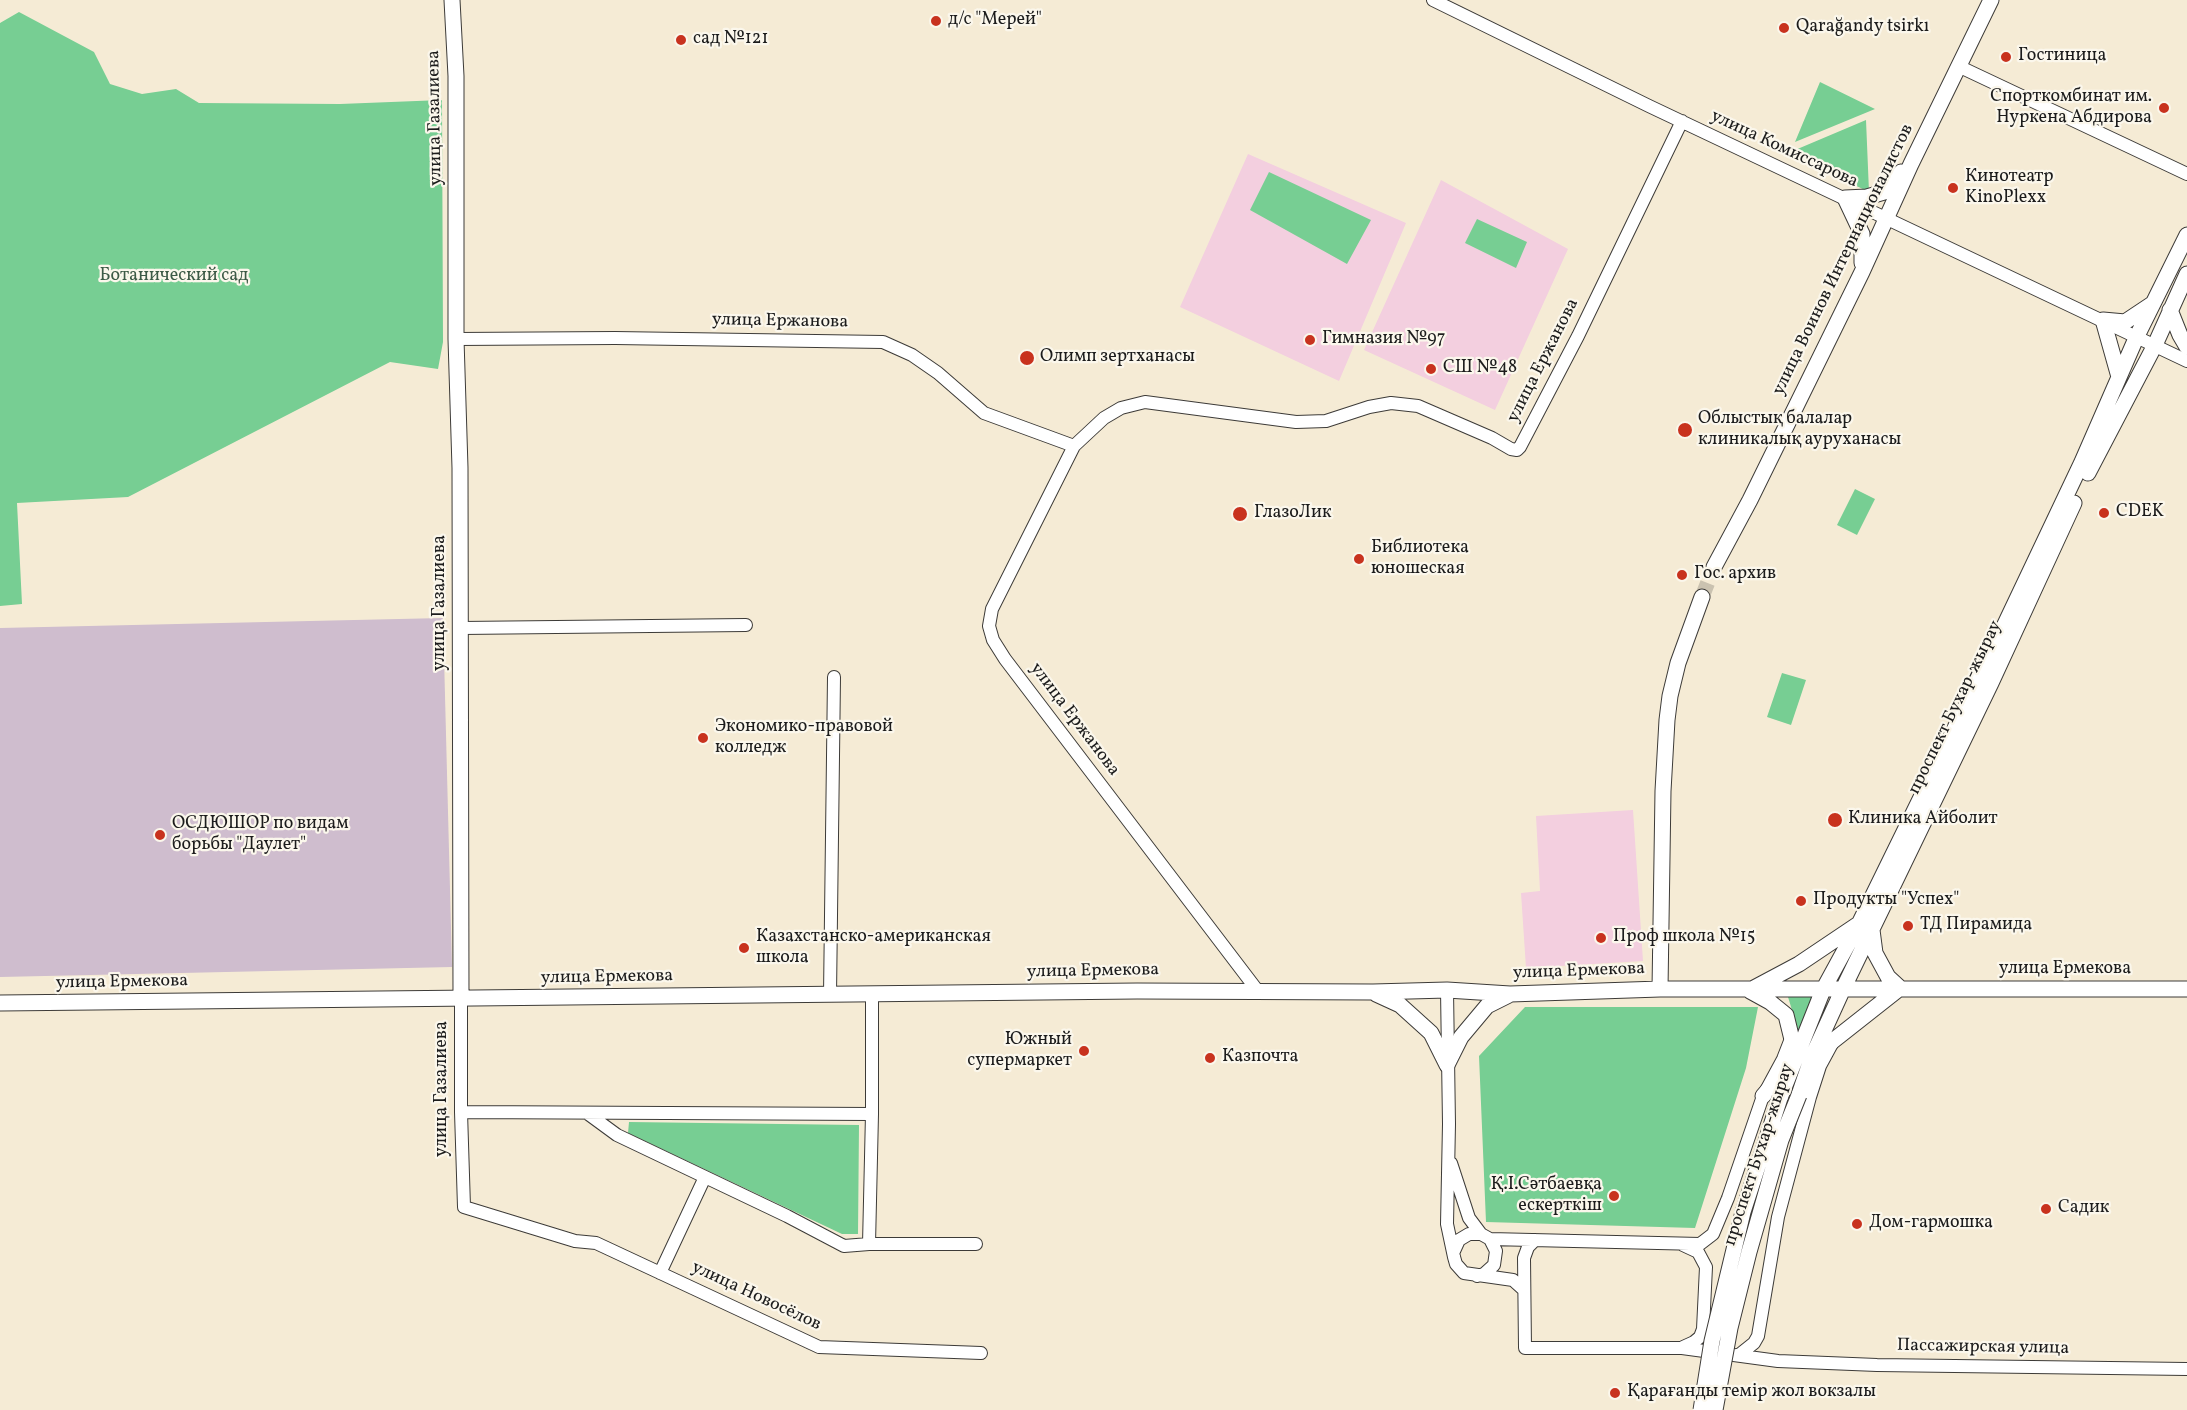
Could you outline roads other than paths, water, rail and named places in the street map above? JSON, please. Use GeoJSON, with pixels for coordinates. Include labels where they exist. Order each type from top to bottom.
{"type":"FeatureCollection","features":[{"type":"Feature","properties":{"kind":"main road","name":"улица Газалиева"},"geometry":{"type":"LineString","coordinates":[[452,0],[456,76],[456,339],[460,468],[462,999]]}},
{"type":"Feature","properties":{"kind":"main road","name":"улица Воинов Интернационалистов"},"geometry":{"type":"LineString","coordinates":[[1714,567],[1750,500],[1862,272],[1911,164],[1991,0]]}},
{"type":"Feature","properties":{"kind":"main road"},"geometry":{"type":"LineString","coordinates":[[1862,272],[1862,234],[1845,198],[1867,197],[1884,192],[1900,172],[1911,164]]}},
{"type":"Feature","properties":{"kind":"main road","name":"проспект Бухар-жырау"},"geometry":{"type":"LineString","coordinates":[[1986,680],[2137,336],[2187,235]]}},
{"type":"Feature","properties":{"kind":"main road","name":"проспект Бухар-жырау"},"geometry":{"type":"LineString","coordinates":[[1701,1410],[1712,1341],[1743,1212],[1780,1098],[1843,989],[1865,927],[2093,463],[2155,345],[2187,274]]}},
{"type":"Feature","properties":{"kind":"main road"},"geometry":{"type":"LineString","coordinates":[[2119,377],[2103,320],[2125,322],[2153,304]]}},
{"type":"Feature","properties":{"kind":"main road"},"geometry":{"type":"LineString","coordinates":[[2170,310],[2187,347]]}},
{"type":"Feature","properties":{"kind":"main road"},"geometry":{"type":"LineString","coordinates":[[1660,989],[1663,791],[1667,720],[1678,663],[1702,597]]}},
{"type":"Feature","properties":{"kind":"main road"},"geometry":{"type":"LineString","coordinates":[[1750,991],[1865,927],[1888,977],[1900,988],[1835,1040],[1804,1057],[1763,1096]]}},
{"type":"Feature","properties":{"kind":"main road","name":"проспект Бухар-жырау"},"geometry":{"type":"LineString","coordinates":[[1714,1410],[1730,1328],[1781,1140],[1804,1096],[1804,1057],[1823,990],[1865,927]]}},
{"type":"Feature","properties":{"kind":"main road","name":"улица Ермекова"},"geometry":{"type":"LineString","coordinates":[[0,1003],[1257,990],[1373,992],[1447,990],[1510,994],[1660,989],[1750,991],[1900,988],[2187,989]]}},
{"type":"Feature","properties":{"kind":"main road"},"geometry":{"type":"LineString","coordinates":[[1750,991],[1770,1002],[1786,1015],[1792,1036],[1804,1057]]}},
{"type":"Feature","properties":{"kind":"main road"},"geometry":{"type":"LineString","coordinates":[[1373,992],[1400,1005],[1431,1033],[1447,1065]]}},
{"type":"Feature","properties":{"kind":"main road"},"geometry":{"type":"LineString","coordinates":[[1447,1065],[1461,1037],[1487,1006],[1510,994]]}},
{"type":"Feature","properties":{"kind":"street","name":"улица Комиссарова"},"geometry":{"type":"LineString","coordinates":[[1433,0],[2187,361]]}},
{"type":"Feature","properties":{"kind":"street"},"geometry":{"type":"LineString","coordinates":[[1958,66],[2187,174]]}},
{"type":"Feature","properties":{"kind":"street","name":"улица Ержанова"},"geometry":{"type":"LineString","coordinates":[[1257,990],[1012,668],[993,640],[989,626],[992,609],[1074,446],[1104,418],[1121,408],[1145,402],[1296,423],[1326,421],[1369,407],[1391,403],[1418,405],[1517,450],[1578,336],[1682,121]]}},
{"type":"Feature","properties":{"kind":"street","name":"улица Ержанова"},"geometry":{"type":"LineString","coordinates":[[456,339],[615,338],[883,342],[912,355],[938,373],[984,412],[1074,446]]}},
{"type":"Feature","properties":{"kind":"street"},"geometry":{"type":"LineString","coordinates":[[460,628],[746,625]]}},
{"type":"Feature","properties":{"kind":"street"},"geometry":{"type":"LineString","coordinates":[[830,995],[834,677]]}},
{"type":"Feature","properties":{"kind":"street"},"geometry":{"type":"LineString","coordinates":[[1447,990],[1447,1224],[1456,1263],[1460,1269],[1470,1275],[1513,1280],[1523,1289]]}},
{"type":"Feature","properties":{"kind":"street"},"geometry":{"type":"LineString","coordinates":[[869,1244],[872,994]]}},
{"type":"Feature","properties":{"kind":"street","name":"улица Газалиева"},"geometry":{"type":"LineString","coordinates":[[462,999],[461,1112],[464,1207]]}},
{"type":"Feature","properties":{"kind":"street"},"geometry":{"type":"LineString","coordinates":[[1454,1251],[1459,1240],[1469,1234],[1535,1240],[1700,1244],[1713,1234],[1728,1198],[1763,1096],[1783,1059],[1792,1036]]}},
{"type":"Feature","properties":{"kind":"street"},"geometry":{"type":"LineString","coordinates":[[1739,1355],[1754,1343],[1758,1336],[1804,1096],[1835,1040]]}},
{"type":"Feature","properties":{"kind":"street"},"geometry":{"type":"LineString","coordinates":[[461,1112],[872,1114]]}},
{"type":"Feature","properties":{"kind":"street"},"geometry":{"type":"LineString","coordinates":[[587,1113],[617,1135],[788,1215],[844,1246],[869,1244],[976,1245]]}},
{"type":"Feature","properties":{"kind":"street"},"geometry":{"type":"LineString","coordinates":[[1448,1154],[1469,1218],[1496,1251],[1494,1265],[1484,1274],[1477,1276]]}},
{"type":"Feature","properties":{"kind":"street","name":"улица Новосёлов"},"geometry":{"type":"LineString","coordinates":[[660,1273],[705,1177]]}},
{"type":"Feature","properties":{"kind":"street","name":"улица Новосёлов"},"geometry":{"type":"LineString","coordinates":[[464,1207],[575,1241],[596,1243],[819,1347],[981,1353]]}},
{"type":"Feature","properties":{"kind":"street"},"geometry":{"type":"LineString","coordinates":[[1523,1289],[1524,1258],[1528,1247],[1535,1240]]}},
{"type":"Feature","properties":{"kind":"street"},"geometry":{"type":"LineString","coordinates":[[1683,1244],[1698,1252],[1706,1267],[1704,1329],[1708,1337],[1724,1352]]}},
{"type":"Feature","properties":{"kind":"street","name":"Пассажирская улица"},"geometry":{"type":"LineString","coordinates":[[1523,1289],[1525,1348],[1682,1348],[1778,1361],[1877,1365],[2187,1369]]}},
{"type":"Feature","properties":{"kind":"street"},"geometry":{"type":"LineString","coordinates":[[1682,1348],[1694,1342],[1704,1329]]}},
{"type":"Feature","properties":{"kind":"street"},"geometry":{"type":"LineString","coordinates":[[1758,1336],[1769,1354],[1778,1361]]}},
{"type":"Feature","properties":{"kind":"tunnel"},"geometry":{"type":"LineString","coordinates":[[1702,597],[1714,567]]}},
{"type":"Feature","properties":{"kind":"place","name":"д/с \"Мерей\""},"geometry":{"type":"Point","coordinates":[936,21]}},
{"type":"Feature","properties":{"kind":"place","name":"Qarağandy tsirkı"},"geometry":{"type":"Point","coordinates":[1784,28]}},
{"type":"Feature","properties":{"kind":"place","name":"сад №121"},"geometry":{"type":"Point","coordinates":[681,40]}},
{"type":"Feature","properties":{"kind":"place","name":"Гостиница"},"geometry":{"type":"Point","coordinates":[2006,57]}},
{"type":"Feature","properties":{"kind":"place","name":"Спорткомбинат им. Нуркена Абдирова"},"geometry":{"type":"Point","coordinates":[2164,108]}},
{"type":"Feature","properties":{"kind":"place","name":"Кинотеатр KinoPlexx"},"geometry":{"type":"Point","coordinates":[1953,188]}},
{"type":"Feature","properties":{"kind":"place","name":"Гимназия №97"},"geometry":{"type":"Point","coordinates":[1310,340]}},
{"type":"Feature","properties":{"kind":"place","name":"Олимп зертханасы"},"geometry":{"type":"Point","coordinates":[1027,358]}},
{"type":"Feature","properties":{"kind":"place","name":"СШ №48"},"geometry":{"type":"Point","coordinates":[1431,369]}},
{"type":"Feature","properties":{"kind":"place","name":"Облыстық балалар клиникалық ауруханасы"},"geometry":{"type":"Point","coordinates":[1685,430]}},
{"type":"Feature","properties":{"kind":"place","name":"CDEK"},"geometry":{"type":"Point","coordinates":[2104,513]}},
{"type":"Feature","properties":{"kind":"place","name":"ГлазоЛик"},"geometry":{"type":"Point","coordinates":[1240,514]}},
{"type":"Feature","properties":{"kind":"place","name":"Библиотека юношеская"},"geometry":{"type":"Point","coordinates":[1359,559]}},
{"type":"Feature","properties":{"kind":"place","name":"Гос. архив"},"geometry":{"type":"Point","coordinates":[1682,575]}},
{"type":"Feature","properties":{"kind":"place","name":"Экономико-правовой колледж"},"geometry":{"type":"Point","coordinates":[703,738]}},
{"type":"Feature","properties":{"kind":"place","name":"Клиника Айболит"},"geometry":{"type":"Point","coordinates":[1835,820]}},
{"type":"Feature","properties":{"kind":"place","name":"ОСДЮШОР по видам борьбы \"Даулет\""},"geometry":{"type":"Point","coordinates":[160,835]}},
{"type":"Feature","properties":{"kind":"place","name":"Продукты \"Успех\""},"geometry":{"type":"Point","coordinates":[1801,901]}},
{"type":"Feature","properties":{"kind":"place","name":"ТД Пирамида"},"geometry":{"type":"Point","coordinates":[1908,926]}},
{"type":"Feature","properties":{"kind":"place","name":"Проф школа №15"},"geometry":{"type":"Point","coordinates":[1601,938]}},
{"type":"Feature","properties":{"kind":"place","name":"Казахстанско-американская школа"},"geometry":{"type":"Point","coordinates":[744,948]}},
{"type":"Feature","properties":{"kind":"place","name":"Южный супермаркет"},"geometry":{"type":"Point","coordinates":[1084,1051]}},
{"type":"Feature","properties":{"kind":"place","name":"Казпочта"},"geometry":{"type":"Point","coordinates":[1210,1058]}},
{"type":"Feature","properties":{"kind":"place","name":"Қ.І.Сәтбаевқа ескерткіш"},"geometry":{"type":"Point","coordinates":[1614,1196]}},
{"type":"Feature","properties":{"kind":"place","name":"Садик"},"geometry":{"type":"Point","coordinates":[2046,1209]}},
{"type":"Feature","properties":{"kind":"place","name":"Дом-гармошка"},"geometry":{"type":"Point","coordinates":[1857,1224]}},
{"type":"Feature","properties":{"kind":"place","name":"Қарағанды темір жол вокзалы"},"geometry":{"type":"Point","coordinates":[1615,1393]}},
{"type":"Feature","properties":{"kind":"park label","name":"Ботанический сад"},"geometry":{"type":"Point","coordinates":[174,277]}}]}
